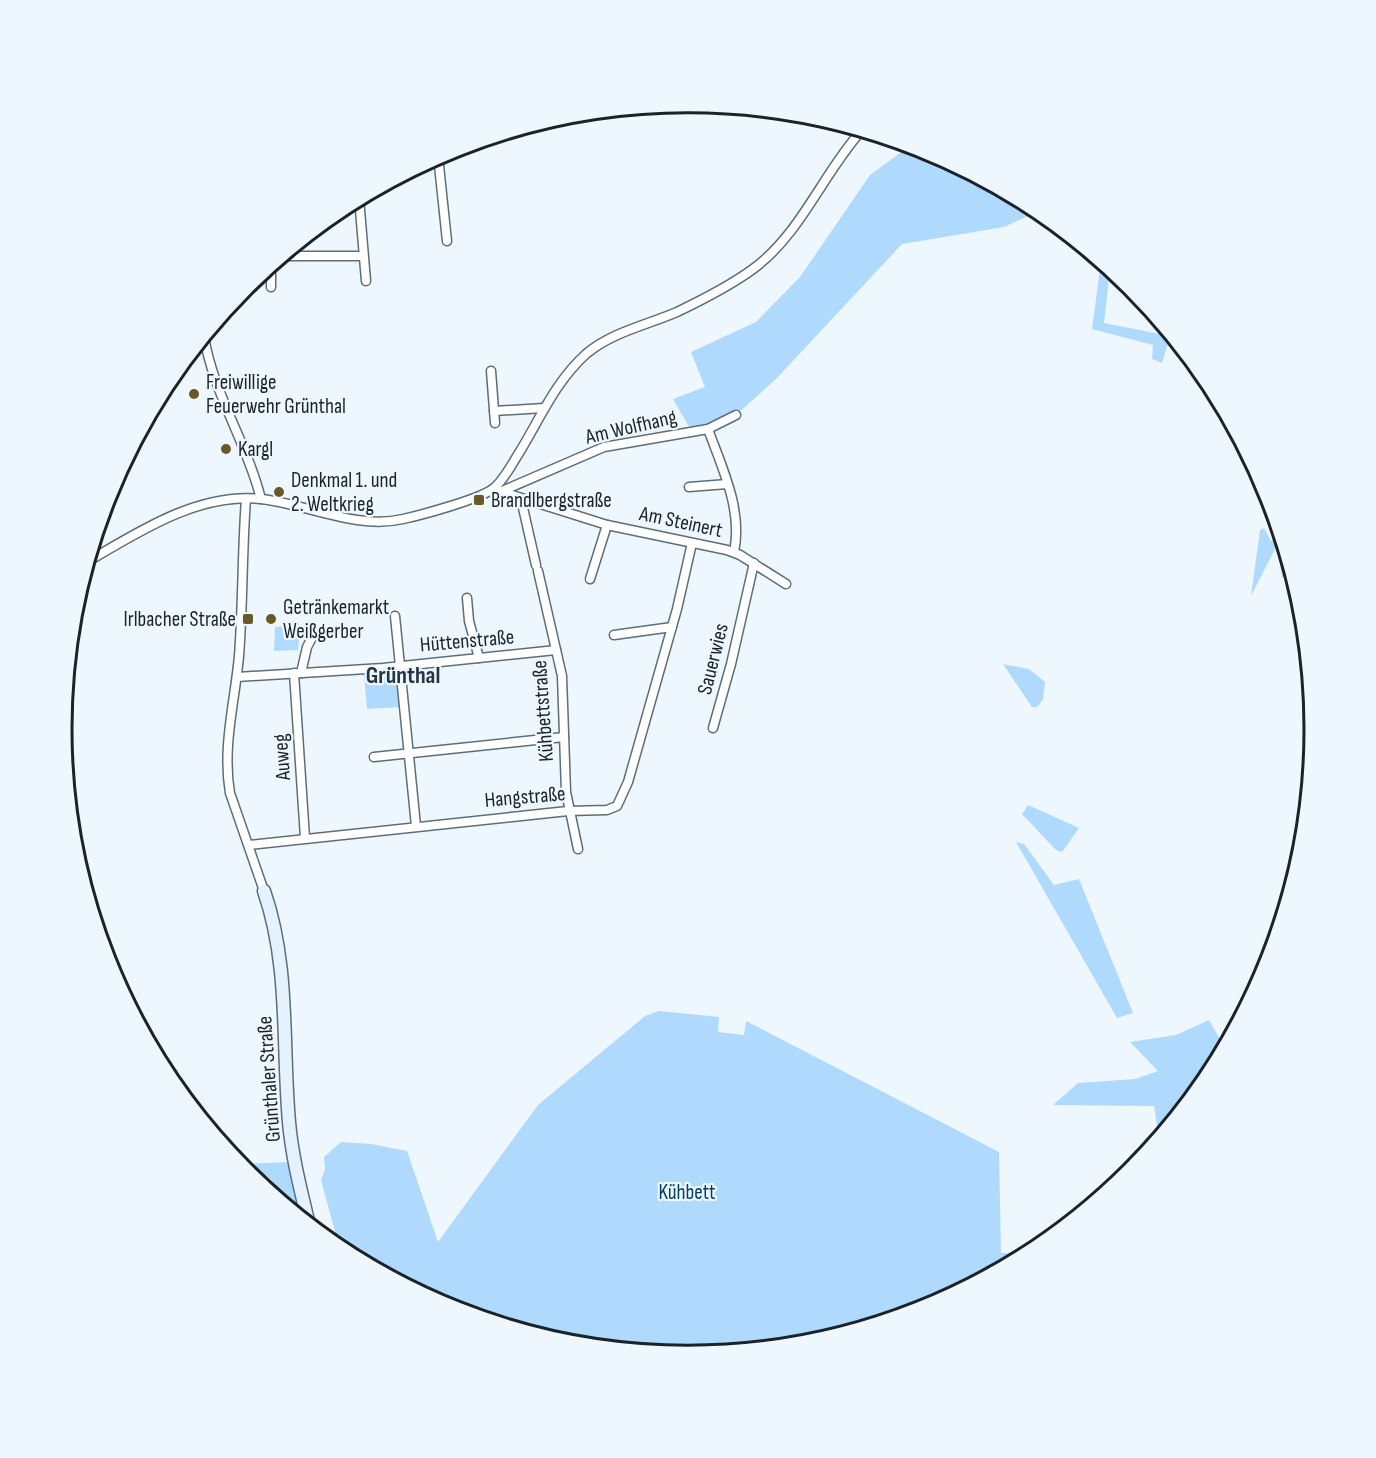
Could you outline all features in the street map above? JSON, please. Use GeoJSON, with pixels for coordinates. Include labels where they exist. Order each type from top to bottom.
{"type":"FeatureCollection","features":[{"type":"Feature","properties":{"kind":"street"},"geometry":{"type":"LineString","coordinates":[[97,556],[141,530],[168,518],[217,503],[261,499],[356,519],[386,521],[400,520],[497,490],[558,386],[587,354],[607,340],[678,311],[753,269],[797,222],[844,150],[856,137]]}},
{"type":"Feature","properties":{"kind":"street"},"geometry":{"type":"LineString","coordinates":[[439,166],[447,241]]}},
{"type":"Feature","properties":{"kind":"street"},"geometry":{"type":"LineString","coordinates":[[360,209],[366,281]]}},
{"type":"Feature","properties":{"kind":"street"},"geometry":{"type":"LineString","coordinates":[[294,256],[363,256]]}},
{"type":"Feature","properties":{"kind":"street"},"geometry":{"type":"LineString","coordinates":[[271,276],[271,287]]}},
{"type":"Feature","properties":{"kind":"street"},"geometry":{"type":"LineString","coordinates":[[206,346],[210,366],[255,476],[261,499]]}},
{"type":"Feature","properties":{"kind":"street"},"geometry":{"type":"LineString","coordinates":[[491,371],[495,423]]}},
{"type":"Feature","properties":{"kind":"street"},"geometry":{"type":"LineString","coordinates":[[494,411],[544,408]]}},
{"type":"Feature","properties":{"kind":"street","name":"Am Wolfhang"},"geometry":{"type":"LineString","coordinates":[[497,490],[604,447],[708,429],[736,415]]}},
{"type":"Feature","properties":{"kind":"street"},"geometry":{"type":"LineString","coordinates":[[708,429],[727,484],[736,522],[734,552]]}},
{"type":"Feature","properties":{"kind":"street"},"geometry":{"type":"LineString","coordinates":[[689,487],[727,484]]}},
{"type":"Feature","properties":{"kind":"street","name":"Am Steinert"},"geometry":{"type":"LineString","coordinates":[[497,490],[607,525],[734,552],[786,584]]}},
{"type":"Feature","properties":{"kind":"street"},"geometry":{"type":"LineString","coordinates":[[246,499],[242,618],[227,748],[227,778],[230,793],[264,891]]}},
{"type":"Feature","properties":{"kind":"street","name":"Kühbettstraße"},"geometry":{"type":"LineString","coordinates":[[521,499],[562,676],[568,811],[578,849]]}},
{"type":"Feature","properties":{"kind":"street"},"geometry":{"type":"LineString","coordinates":[[590,579],[607,525]]}},
{"type":"Feature","properties":{"kind":"street","name":"Hangstraße"},"geometry":{"type":"LineString","coordinates":[[249,845],[568,811],[607,810],[617,806],[628,782],[672,627],[692,543]]}},
{"type":"Feature","properties":{"kind":"street","name":"Sauerwies"},"geometry":{"type":"LineString","coordinates":[[713,728],[754,563]]}},
{"type":"Feature","properties":{"kind":"street"},"geometry":{"type":"LineString","coordinates":[[467,598],[469,621],[479,658]]}},
{"type":"Feature","properties":{"kind":"street"},"geometry":{"type":"LineString","coordinates":[[395,616],[416,826]]}},
{"type":"Feature","properties":{"kind":"street"},"geometry":{"type":"LineString","coordinates":[[614,635],[672,627]]}},
{"type":"Feature","properties":{"kind":"street","name":"Auweg"},"geometry":{"type":"LineString","coordinates":[[305,838],[297,673],[315,632]]}},
{"type":"Feature","properties":{"kind":"street","name":"Hüttenstraße"},"geometry":{"type":"LineString","coordinates":[[237,677],[399,666],[556,651]]}},
{"type":"Feature","properties":{"kind":"street"},"geometry":{"type":"LineString","coordinates":[[374,757],[564,737]]}},
{"type":"Feature","properties":{"kind":"street","name":"Grünthaler Straße"},"geometry":{"type":"LineString","coordinates":[[264,891],[275,929],[283,989],[290,1130],[307,1213]]}},
{"type":"Feature","properties":{"kind":"green space"},"geometry":{"type":"Polygon","coordinates":[[[902,152],[960,177],[1028,216],[1004,227],[902,244],[776,379],[736,415],[708,429],[691,430],[673,399],[705,387],[691,352],[756,322],[800,277],[870,175],[902,152]]]}},
{"type":"Feature","properties":{"kind":"green space"},"geometry":{"type":"Polygon","coordinates":[[[1100,271],[1109,279],[1104,323],[1160,334],[1168,343],[1162,363],[1152,359],[1153,345],[1092,329],[1100,271]]]}},
{"type":"Feature","properties":{"kind":"green space"},"geometry":{"type":"Polygon","coordinates":[[[1264,528],[1271,541],[1274,539],[1276,547],[1251,596],[1260,530],[1264,528]]]}},
{"type":"Feature","properties":{"kind":"green space"},"geometry":{"type":"Polygon","coordinates":[[[300,625],[298,650],[274,651],[275,627],[300,625]]]}},
{"type":"Feature","properties":{"kind":"green space"},"geometry":{"type":"Polygon","coordinates":[[[1003,664],[1029,669],[1045,682],[1043,699],[1037,707],[1032,707],[1003,664]]]}},
{"type":"Feature","properties":{"kind":"green space"},"geometry":{"type":"Polygon","coordinates":[[[391,672],[398,677],[401,707],[367,709],[364,674],[391,672]]]}},
{"type":"Feature","properties":{"kind":"green space"},"geometry":{"type":"Polygon","coordinates":[[[1028,805],[1079,828],[1062,852],[1056,850],[1022,814],[1028,805]]]}},
{"type":"Feature","properties":{"kind":"green space"},"geometry":{"type":"Polygon","coordinates":[[[1016,842],[1024,844],[1054,885],[1079,879],[1133,1013],[1117,1018],[1016,842]]]}},
{"type":"Feature","properties":{"kind":"green space","name":"Kühbett"},"geometry":{"type":"Polygon","coordinates":[[[659,1011],[719,1017],[718,1032],[744,1035],[746,1021],[999,1152],[1001,1253],[1011,1253],[924,1298],[847,1324],[768,1340],[728,1344],[648,1344],[568,1333],[490,1312],[416,1281],[380,1262],[336,1234],[321,1180],[325,1169],[324,1157],[341,1142],[371,1144],[407,1151],[438,1242],[538,1105],[645,1016],[659,1011]]]}},
{"type":"Feature","properties":{"kind":"green space"},"geometry":{"type":"Polygon","coordinates":[[[1209,1020],[1220,1039],[1177,1104],[1157,1128],[1154,1106],[1053,1105],[1078,1083],[1135,1079],[1158,1071],[1130,1042],[1176,1035],[1209,1020]]]}},
{"type":"Feature","properties":{"kind":"green space"},"geometry":{"type":"Polygon","coordinates":[[[289,1162],[299,1206],[282,1192],[251,1164],[289,1162]]]}},
{"type":"Feature","properties":{"kind":"place","name":"Freiwillige Feuerwehr Grünthal"},"geometry":{"type":"Point","coordinates":[194,394]}},
{"type":"Feature","properties":{"kind":"place","name":"Kargl"},"geometry":{"type":"Point","coordinates":[226,449]}},
{"type":"Feature","properties":{"kind":"place","name":"Denkmal 1. und 2. Weltkrieg"},"geometry":{"type":"Point","coordinates":[279,492]}},
{"type":"Feature","properties":{"kind":"place","name":"Brandlbergstraße"},"geometry":{"type":"Point","coordinates":[479,500]}},
{"type":"Feature","properties":{"kind":"place","name":"Irlbacher Straße"},"geometry":{"type":"Point","coordinates":[248,619]}},
{"type":"Feature","properties":{"kind":"place","name":"Getränkemarkt Weißgerber"},"geometry":{"type":"Point","coordinates":[271,619]}},
{"type":"Feature","properties":{"kind":"district","name":"Grünthal"},"geometry":{"type":"Point","coordinates":[403,675]}}]}
